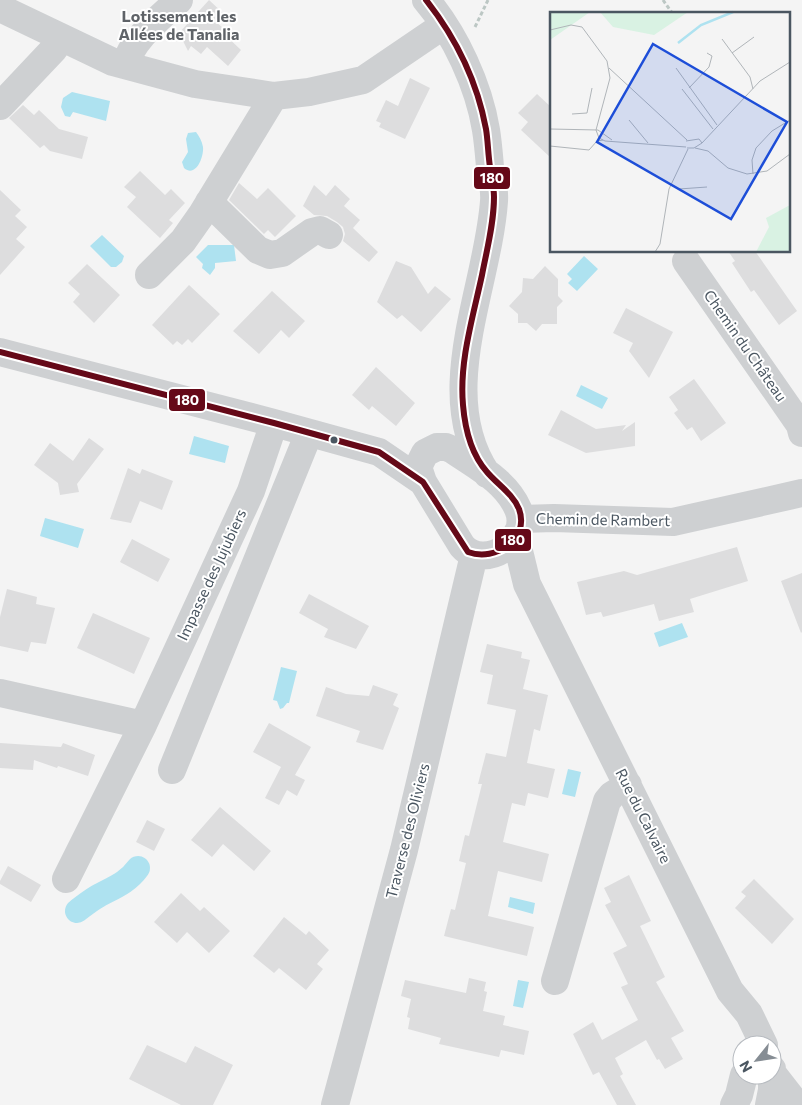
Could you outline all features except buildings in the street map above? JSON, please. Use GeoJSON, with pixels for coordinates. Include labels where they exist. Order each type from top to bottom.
{"type":"FeatureCollection","features":[{"type":"Feature","properties":{"kind":"street"},"geometry":{"type":"LineString","coordinates":[[125,65],[128,54],[136,43],[178,0]]}},
{"type":"Feature","properties":{"kind":"street"},"geometry":{"type":"LineString","coordinates":[[426,0],[444,25],[462,58],[474,87],[486,128],[494,200],[462,384],[464,414],[473,448],[487,474]]}},
{"type":"Feature","properties":{"kind":"street"},"geometry":{"type":"LineString","coordinates":[[0,8],[113,62],[195,84],[274,96],[309,92],[363,80],[444,25]]}},
{"type":"Feature","properties":{"kind":"street"},"geometry":{"type":"LineString","coordinates":[[0,106],[54,49],[61,38]]}},
{"type":"Feature","properties":{"kind":"street"},"geometry":{"type":"LineString","coordinates":[[149,276],[183,241],[274,96]]}},
{"type":"Feature","properties":{"kind":"street"},"geometry":{"type":"LineString","coordinates":[[209,202],[258,250],[270,254],[282,253],[312,232],[320,230],[329,235]]}},
{"type":"Feature","properties":{"kind":"street","name":"Chemin du Château"},"geometry":{"type":"LineString","coordinates":[[686,261],[800,425],[802,433]]}},
{"type":"Feature","properties":{"kind":"street"},"geometry":{"type":"LineString","coordinates":[[0,352],[379,452],[411,452],[446,447],[487,474]]}},
{"type":"Feature","properties":{"kind":"street"},"geometry":{"type":"LineString","coordinates":[[423,482],[418,467],[420,461],[434,448],[449,440],[455,434],[460,427],[464,414]]}},
{"type":"Feature","properties":{"kind":"street","name":"Impasse des Jujubiers"},"geometry":{"type":"LineString","coordinates":[[66,879],[143,725],[251,491],[274,423]]}},
{"type":"Feature","properties":{"kind":"street"},"geometry":{"type":"LineString","coordinates":[[172,770],[309,433]]}},
{"type":"Feature","properties":{"kind":"street"},"geometry":{"type":"LineString","coordinates":[[379,452],[423,482]]}},
{"type":"Feature","properties":{"kind":"street","name":"Rue du Calvaire"},"geometry":{"type":"LineString","coordinates":[[487,474],[503,487],[518,509],[518,551],[527,584],[730,991],[749,1014],[759,1035]]}},
{"type":"Feature","properties":{"kind":"street","name":"Rue du Calvaire"},"geometry":{"type":"LineString","coordinates":[[423,482],[462,546],[468,552],[502,563],[527,584]]}},
{"type":"Feature","properties":{"kind":"street","name":"Chemin de Rambert"},"geometry":{"type":"LineString","coordinates":[[519,526],[554,518],[673,522],[802,493]]}},
{"type":"Feature","properties":{"kind":"street"},"geometry":{"type":"LineString","coordinates":[[480,555],[505,549],[519,526]]}},
{"type":"Feature","properties":{"kind":"street","name":"Traverse des Oliviers"},"geometry":{"type":"LineString","coordinates":[[335,1105],[404,850],[480,555]]}},
{"type":"Feature","properties":{"kind":"street"},"geometry":{"type":"LineString","coordinates":[[0,693],[143,725]]}},
{"type":"Feature","properties":{"kind":"street"},"geometry":{"type":"LineString","coordinates":[[555,981],[607,801],[612,794],[628,785]]}},
{"type":"Feature","properties":{"kind":"street"},"geometry":{"type":"LineString","coordinates":[[730,991],[742,1035]]}},
{"type":"Feature","properties":{"kind":"street"},"geometry":{"type":"LineString","coordinates":[[734,1105],[742,1085]]}},
{"type":"Feature","properties":{"kind":"street"},"geometry":{"type":"LineString","coordinates":[[769,1105],[772,1085]]}},
{"type":"Feature","properties":{"kind":"street"},"geometry":{"type":"LineString","coordinates":[[782,1085],[797,1105]]}},
{"type":"Feature","properties":{"kind":"path"},"geometry":{"type":"LineString","coordinates":[[663,0],[672,12]]}},
{"type":"Feature","properties":{"kind":"water"},"geometry":{"type":"Polygon","coordinates":[[[72,92],[110,101],[106,121],[73,112],[70,117],[65,116],[61,107],[63,98],[72,92]]]}},
{"type":"Feature","properties":{"kind":"water"},"geometry":{"type":"Polygon","coordinates":[[[196,132],[203,145],[201,161],[196,168],[188,170],[184,168],[182,162],[188,152],[186,139],[188,133],[196,132]]]}},
{"type":"Feature","properties":{"kind":"water"},"geometry":{"type":"Polygon","coordinates":[[[102,235],[124,256],[122,262],[116,267],[111,267],[90,246],[102,235]]]}},
{"type":"Feature","properties":{"kind":"water"},"geometry":{"type":"Polygon","coordinates":[[[208,245],[234,245],[236,261],[215,263],[215,268],[210,275],[202,268],[203,264],[196,257],[208,245]]]}},
{"type":"Feature","properties":{"kind":"water"},"geometry":{"type":"Polygon","coordinates":[[[584,256],[598,269],[577,291],[568,283],[572,279],[567,274],[584,256]]]}},
{"type":"Feature","properties":{"kind":"water"},"geometry":{"type":"Polygon","coordinates":[[[581,385],[608,398],[602,409],[576,396],[581,385]]]}},
{"type":"Feature","properties":{"kind":"water"},"geometry":{"type":"Polygon","coordinates":[[[194,436],[229,446],[225,463],[189,454],[194,436]]]}},
{"type":"Feature","properties":{"kind":"water"},"geometry":{"type":"Polygon","coordinates":[[[45,518],[84,529],[78,548],[40,536],[45,518]]]}},
{"type":"Feature","properties":{"kind":"water"},"geometry":{"type":"Polygon","coordinates":[[[682,623],[688,637],[659,647],[654,633],[682,623]]]}},
{"type":"Feature","properties":{"kind":"water"},"geometry":{"type":"Polygon","coordinates":[[[281,667],[297,671],[289,703],[280,709],[277,701],[273,700],[281,667]]]}},
{"type":"Feature","properties":{"kind":"water"},"geometry":{"type":"Polygon","coordinates":[[[568,769],[581,772],[575,797],[562,794],[568,769]]]}},
{"type":"Feature","properties":{"kind":"water"},"geometry":{"type":"Polygon","coordinates":[[[510,897],[535,903],[533,914],[508,907],[510,897]]]}},
{"type":"Feature","properties":{"kind":"water"},"geometry":{"type":"Polygon","coordinates":[[[518,980],[529,982],[523,1008],[513,1006],[518,980]]]}},
{"type":"Feature","properties":{"kind":"waterway"},"geometry":{"type":"LineString","coordinates":[[77,911],[94,898],[126,881],[138,868]]}},
{"type":"Feature","properties":{"kind":"transit line","name":"180"},"geometry":{"type":"LineString","coordinates":[[0,352],[379,452],[423,482],[468,552],[489,554],[508,546],[520,530],[519,509],[509,494],[481,465],[473,449],[465,423],[462,389],[465,356],[492,226],[494,207],[494,189],[486,129],[477,94],[464,61],[447,29],[426,0]]}},
{"type":"Feature","properties":{"kind":"district","name":"Lotissement les Allées de Tanalia"},"geometry":{"type":"Point","coordinates":[179,25]}}]}
